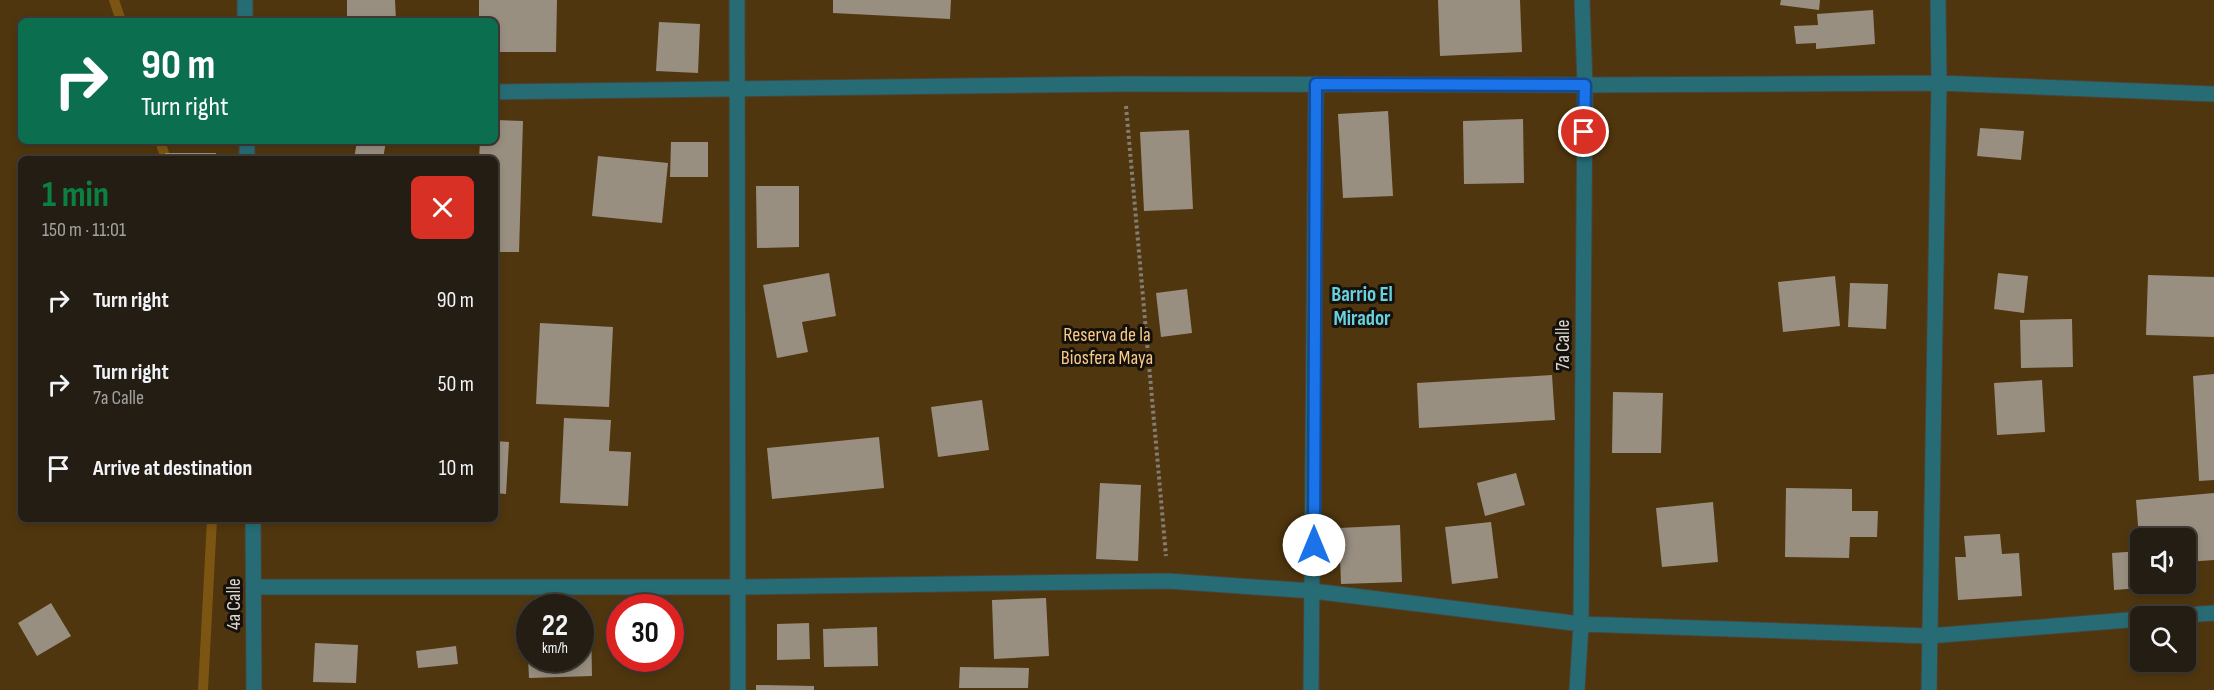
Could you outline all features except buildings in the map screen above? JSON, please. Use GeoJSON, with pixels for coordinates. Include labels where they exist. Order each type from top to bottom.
{"type":"FeatureCollection","features":[{"type":"Feature","properties":{"kind":"street"},"geometry":{"type":"LineString","coordinates":[[245,0],[245,18]]}},
{"type":"Feature","properties":{"kind":"street"},"geometry":{"type":"LineString","coordinates":[[737,0],[738,690]]}},
{"type":"Feature","properties":{"kind":"street","name":"7a Calle"},"geometry":{"type":"LineString","coordinates":[[1577,690],[1581,624],[1585,85],[1582,0]]}},
{"type":"Feature","properties":{"kind":"street"},"geometry":{"type":"LineString","coordinates":[[1929,690],[1939,83],[1938,0]]}},
{"type":"Feature","properties":{"kind":"street"},"geometry":{"type":"LineString","coordinates":[[498,92],[1124,84],[1939,83],[2214,94]]}},
{"type":"Feature","properties":{"kind":"street"},"geometry":{"type":"LineString","coordinates":[[1311,690],[1316,84]]}},
{"type":"Feature","properties":{"kind":"street","name":"4a Calle"},"geometry":{"type":"LineString","coordinates":[[254,522],[254,690]]}},
{"type":"Feature","properties":{"kind":"street"},"geometry":{"type":"LineString","coordinates":[[255,587],[738,587],[1168,581],[1313,591],[1581,624],[1929,636],[2130,620]]}},
{"type":"Feature","properties":{"kind":"street"},"geometry":{"type":"LineString","coordinates":[[2196,614],[2214,613]]}},
{"type":"Feature","properties":{"kind":"path"},"geometry":{"type":"LineString","coordinates":[[1124,84],[1168,581]]}},
{"type":"Feature","properties":{"kind":"green space","name":"Reserva de la Biosfera Maya"},"geometry":{"type":"Polygon","coordinates":[[[0,0],[2214,0],[2214,690],[0,690],[0,0]]]}},
{"type":"Feature","properties":{"kind":"waterway"},"geometry":{"type":"LineString","coordinates":[[114,0],[120,18]]}},
{"type":"Feature","properties":{"kind":"waterway"},"geometry":{"type":"LineString","coordinates":[[161,144],[165,156]]}},
{"type":"Feature","properties":{"kind":"waterway"},"geometry":{"type":"LineString","coordinates":[[203,690],[212,522]]}},
{"type":"Feature","properties":{"kind":"district","name":"Barrio El Mirador"},"geometry":{"type":"Point","coordinates":[1362,306]}},
{"type":"Feature","properties":{"kind":"route"},"geometry":{"type":"LineString","coordinates":[[1314,545],[1316,84],[1585,85],[1584,132]]}}]}
